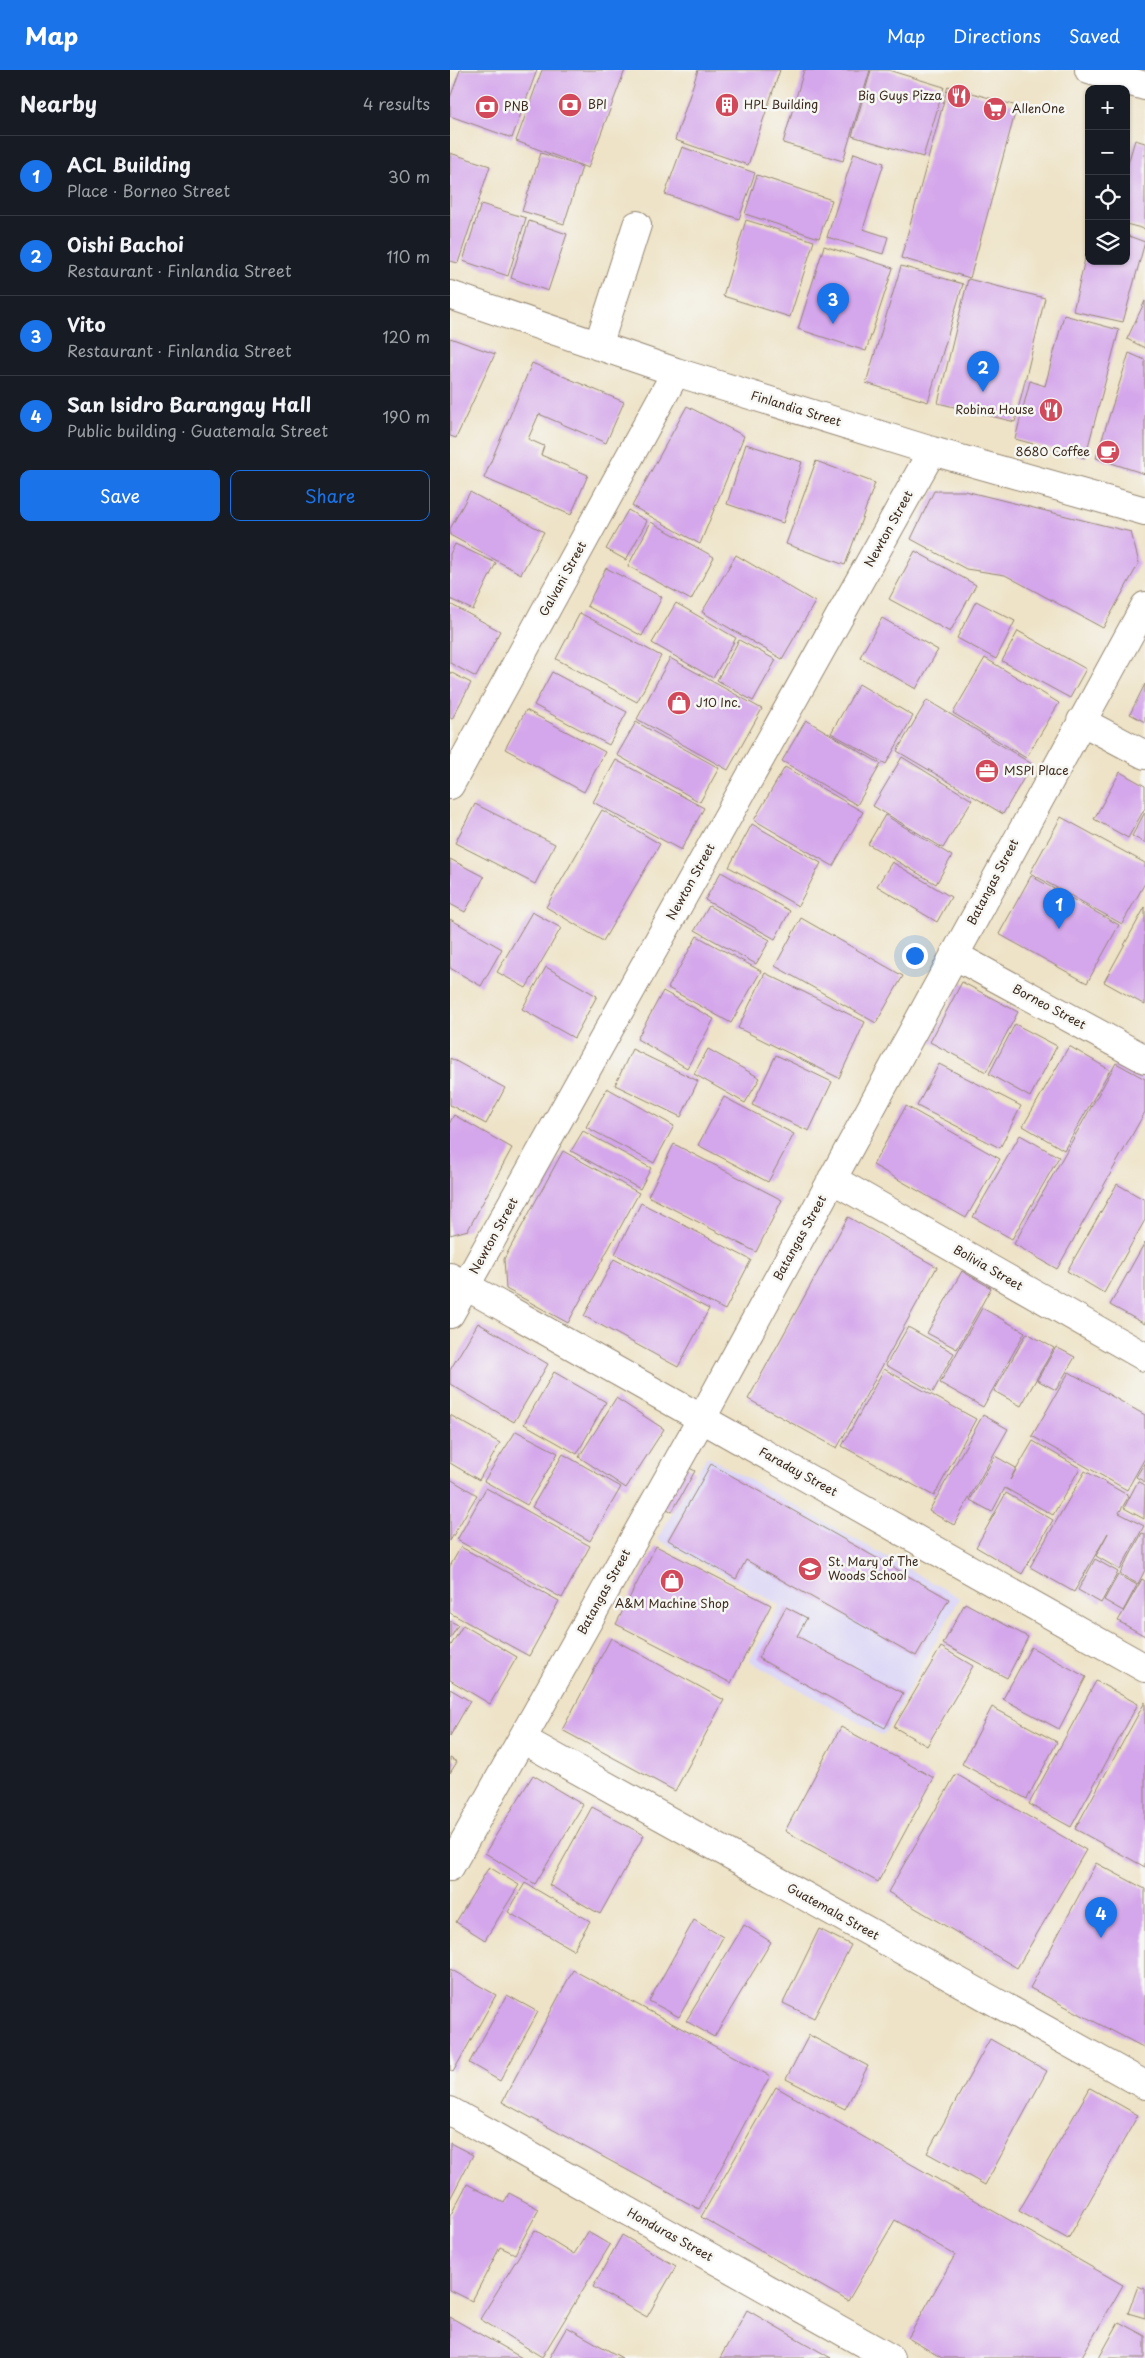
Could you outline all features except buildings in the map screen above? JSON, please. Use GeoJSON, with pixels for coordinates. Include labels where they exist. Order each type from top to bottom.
{"type":"FeatureCollection","features":[{"type":"Feature","properties":{"kind":"street"},"geometry":{"type":"LineString","coordinates":[[1090,70],[1145,86]]}},
{"type":"Feature","properties":{"kind":"street"},"geometry":{"type":"LineString","coordinates":[[598,346],[637,225]]}},
{"type":"Feature","properties":{"kind":"street","name":"Finlandia Street"},"geometry":{"type":"LineString","coordinates":[[450,295],[676,372],[932,451],[1145,511]]}},
{"type":"Feature","properties":{"kind":"street","name":"Galvani Street"},"geometry":{"type":"LineString","coordinates":[[450,786],[676,372]]}},
{"type":"Feature","properties":{"kind":"street","name":"Newton Street"},"geometry":{"type":"LineString","coordinates":[[450,1314],[458,1281],[932,451]]}},
{"type":"Feature","properties":{"kind":"street","name":"Batangas Street"},"geometry":{"type":"LineString","coordinates":[[450,1867],[702,1418],[1145,606]]}},
{"type":"Feature","properties":{"kind":"street"},"geometry":{"type":"LineString","coordinates":[[1081,721],[1145,754]]}},
{"type":"Feature","properties":{"kind":"street","name":"Borneo Street"},"geometry":{"type":"LineString","coordinates":[[954,955],[1145,1059]]}},
{"type":"Feature","properties":{"kind":"street","name":"Bolivia Street"},"geometry":{"type":"LineString","coordinates":[[832,1179],[1145,1357]]}},
{"type":"Feature","properties":{"kind":"street","name":"Faraday Street"},"geometry":{"type":"LineString","coordinates":[[458,1281],[1145,1668]]}},
{"type":"Feature","properties":{"kind":"street","name":"Guatemala Street"},"geometry":{"type":"LineString","coordinates":[[522,1739],[1145,2084]]}},
{"type":"Feature","properties":{"kind":"street","name":"Honduras Street"},"geometry":{"type":"LineString","coordinates":[[450,2111],[890,2358]]}},
{"type":"Feature","properties":{"kind":"shaded area","name":"St. Mary of The Woods School"},"geometry":{"type":"Polygon","coordinates":[[[707,1456],[960,1598],[883,1736],[749,1661],[780,1605],[657,1539],[707,1456]]]}},
{"type":"Feature","properties":{"kind":"place","name":"Big Guys Pizza"},"geometry":{"type":"Point","coordinates":[959,96]}},
{"type":"Feature","properties":{"kind":"place","name":"BPI"},"geometry":{"type":"Point","coordinates":[570,105]}},
{"type":"Feature","properties":{"kind":"place","name":"HPL Building"},"geometry":{"type":"Point","coordinates":[727,105]}},
{"type":"Feature","properties":{"kind":"place","name":"PNB"},"geometry":{"type":"Point","coordinates":[487,107]}},
{"type":"Feature","properties":{"kind":"place","name":"AllenOne"},"geometry":{"type":"Point","coordinates":[995,109]}},
{"type":"Feature","properties":{"kind":"place","name":"Vito"},"geometry":{"type":"Point","coordinates":[833,324]}},
{"type":"Feature","properties":{"kind":"place","name":"Oishi Bachoi"},"geometry":{"type":"Point","coordinates":[983,392]}},
{"type":"Feature","properties":{"kind":"place","name":"Robina House"},"geometry":{"type":"Point","coordinates":[1051,410]}},
{"type":"Feature","properties":{"kind":"place","name":"8680 Coffee"},"geometry":{"type":"Point","coordinates":[1108,452]}},
{"type":"Feature","properties":{"kind":"place","name":"J10 Inc."},"geometry":{"type":"Point","coordinates":[679,703]}},
{"type":"Feature","properties":{"kind":"place","name":"MSPI Place"},"geometry":{"type":"Point","coordinates":[987,771]}},
{"type":"Feature","properties":{"kind":"place","name":"ACL Building"},"geometry":{"type":"Point","coordinates":[1059,929]}},
{"type":"Feature","properties":{"kind":"place","name":"St. Mary of The Woods School"},"geometry":{"type":"Point","coordinates":[810,1569]}},
{"type":"Feature","properties":{"kind":"place","name":"A&M Machine Shop"},"geometry":{"type":"Point","coordinates":[672,1581]}},
{"type":"Feature","properties":{"kind":"place","name":"San Isidro Barangay Hall"},"geometry":{"type":"Point","coordinates":[1101,1938]}}]}
